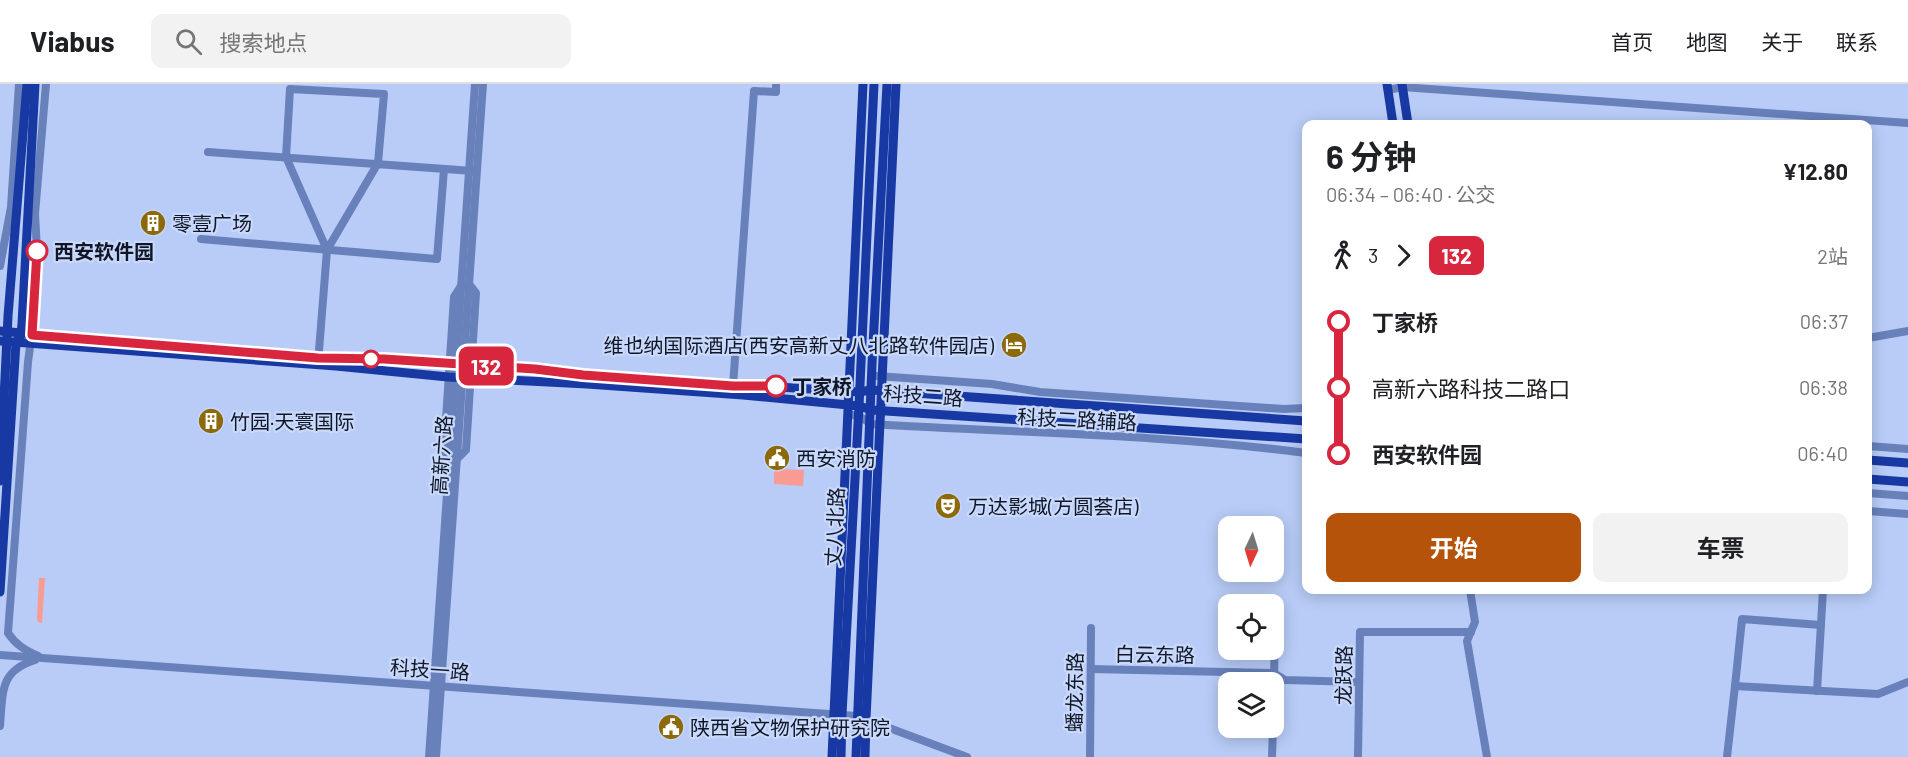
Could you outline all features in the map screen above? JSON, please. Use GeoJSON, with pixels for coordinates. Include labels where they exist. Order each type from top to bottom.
{"type":"FeatureCollection","features":[{"type":"Feature","properties":{"kind":"main road"},"geometry":{"type":"LineString","coordinates":[[0,592],[8,342],[4,331],[12,262],[16,181],[27,84]]}},
{"type":"Feature","properties":{"kind":"main road"},"geometry":{"type":"LineString","coordinates":[[28,338],[34,84]]}},
{"type":"Feature","properties":{"kind":"main road"},"geometry":{"type":"LineString","coordinates":[[854,410],[848,392],[863,84]]}},
{"type":"Feature","properties":{"kind":"main road","name":"丈八北路"},"geometry":{"type":"LineString","coordinates":[[841,757],[838,714],[854,410],[860,380],[874,84]]}},
{"type":"Feature","properties":{"kind":"main road","name":"丈八北路"},"geometry":{"type":"LineString","coordinates":[[856,757],[861,717],[876,425],[887,84]]}},
{"type":"Feature","properties":{"kind":"main road"},"geometry":{"type":"LineString","coordinates":[[877,376],[896,84]]}},
{"type":"Feature","properties":{"kind":"main road"},"geometry":{"type":"LineString","coordinates":[[1402,86],[1407,120]]}},
{"type":"Feature","properties":{"kind":"main road"},"geometry":{"type":"LineString","coordinates":[[1388,87],[1392,120]]}},
{"type":"Feature","properties":{"kind":"main road","name":"科技二路"},"geometry":{"type":"LineString","coordinates":[[4,331],[28,338],[318,361],[459,378],[743,394],[854,410],[1302,439]]}},
{"type":"Feature","properties":{"kind":"main road","name":"科技二路"},"geometry":{"type":"LineString","coordinates":[[8,342],[28,338]]}},
{"type":"Feature","properties":{"kind":"main road"},"geometry":{"type":"LineString","coordinates":[[0,481],[8,342]]}},
{"type":"Feature","properties":{"kind":"main road","name":"科技二路"},"geometry":{"type":"LineString","coordinates":[[318,361],[384,359],[733,386],[776,386],[848,392],[876,390],[1302,421]]}},
{"type":"Feature","properties":{"kind":"main road"},"geometry":{"type":"LineString","coordinates":[[1872,460],[1908,463]]}},
{"type":"Feature","properties":{"kind":"main road"},"geometry":{"type":"LineString","coordinates":[[1872,479],[1908,482]]}},
{"type":"Feature","properties":{"kind":"main road"},"geometry":{"type":"LineString","coordinates":[[832,757],[838,714]]}},
{"type":"Feature","properties":{"kind":"main road"},"geometry":{"type":"LineString","coordinates":[[861,717],[865,757]]}},
{"type":"Feature","properties":{"kind":"street"},"geometry":{"type":"LineString","coordinates":[[0,266],[16,181],[19,84]]}},
{"type":"Feature","properties":{"kind":"street"},"geometry":{"type":"LineString","coordinates":[[42,658],[22,649],[14,643],[8,633],[28,338],[37,250],[35,214],[46,84]]}},
{"type":"Feature","properties":{"kind":"street","name":"高新六路"},"geometry":{"type":"LineString","coordinates":[[436,757],[438,686],[473,171],[475,84]]}},
{"type":"Feature","properties":{"kind":"street","name":"高新六路"},"geometry":{"type":"LineString","coordinates":[[473,171],[483,84]]}},
{"type":"Feature","properties":{"kind":"street"},"geometry":{"type":"LineString","coordinates":[[733,386],[754,91],[776,92],[777,84]]}},
{"type":"Feature","properties":{"kind":"street"},"geometry":{"type":"LineString","coordinates":[[1388,87],[1402,86],[1867,120]]}},
{"type":"Feature","properties":{"kind":"street"},"geometry":{"type":"LineString","coordinates":[[318,361],[327,250],[378,163],[384,94],[337,88],[290,89],[286,157],[327,250]]}},
{"type":"Feature","properties":{"kind":"street"},"geometry":{"type":"LineString","coordinates":[[1872,120],[1908,123]]}},
{"type":"Feature","properties":{"kind":"street"},"geometry":{"type":"LineString","coordinates":[[208,152],[473,171]]}},
{"type":"Feature","properties":{"kind":"street"},"geometry":{"type":"LineString","coordinates":[[201,239],[437,259],[444,169]]}},
{"type":"Feature","properties":{"kind":"street"},"geometry":{"type":"LineString","coordinates":[[453,460],[466,450],[459,378],[476,293],[466,284]]}},
{"type":"Feature","properties":{"kind":"street"},"geometry":{"type":"LineString","coordinates":[[1872,337],[1908,331]]}},
{"type":"Feature","properties":{"kind":"street","name":"科技二路辅路"},"geometry":{"type":"LineString","coordinates":[[849,379],[860,380],[877,376],[992,384],[1040,392],[1284,409],[1302,408]]}},
{"type":"Feature","properties":{"kind":"street"},"geometry":{"type":"LineString","coordinates":[[854,410],[876,425]]}},
{"type":"Feature","properties":{"kind":"street","name":"科技二路辅路"},"geometry":{"type":"LineString","coordinates":[[876,425],[978,431],[1022,431],[1261,447],[1302,452]]}},
{"type":"Feature","properties":{"kind":"street"},"geometry":{"type":"LineString","coordinates":[[1872,446],[1908,449]]}},
{"type":"Feature","properties":{"kind":"street"},"geometry":{"type":"LineString","coordinates":[[1872,493],[1908,496]]}},
{"type":"Feature","properties":{"kind":"street"},"geometry":{"type":"LineString","coordinates":[[1872,511],[1908,514]]}},
{"type":"Feature","properties":{"kind":"street"},"geometry":{"type":"LineString","coordinates":[[1471,594],[1475,622],[1467,641],[1487,757]]}},
{"type":"Feature","properties":{"kind":"street"},"geometry":{"type":"LineString","coordinates":[[1816,691],[1823,594]]}},
{"type":"Feature","properties":{"kind":"street"},"geometry":{"type":"LineString","coordinates":[[1728,757],[1742,619],[1821,625]]}},
{"type":"Feature","properties":{"kind":"street","name":"蟠龙东路"},"geometry":{"type":"LineString","coordinates":[[1090,757],[1091,628]]}},
{"type":"Feature","properties":{"kind":"street","name":"龙跃路"},"geometry":{"type":"LineString","coordinates":[[1358,757],[1360,632],[1471,632]]}},
{"type":"Feature","properties":{"kind":"street","name":"科技一路"},"geometry":{"type":"LineString","coordinates":[[0,656],[838,714],[861,717],[967,757]]}},
{"type":"Feature","properties":{"kind":"street"},"geometry":{"type":"LineString","coordinates":[[0,726],[3,681],[11,670],[21,664],[42,658]]}},
{"type":"Feature","properties":{"kind":"street","name":"白云东路"},"geometry":{"type":"LineString","coordinates":[[1091,669],[1228,672]]}},
{"type":"Feature","properties":{"kind":"street","name":"白云东路"},"geometry":{"type":"LineString","coordinates":[[1284,679],[1359,682]]}},
{"type":"Feature","properties":{"kind":"street"},"geometry":{"type":"LineString","coordinates":[[1735,686],[1878,694],[1908,682]]}},
{"type":"Feature","properties":{"kind":"street","name":"高新六路"},"geometry":{"type":"LineString","coordinates":[[429,757],[438,686]]}},
{"type":"Feature","properties":{"kind":"street"},"geometry":{"type":"LineString","coordinates":[[1272,738],[1272,757]]}},
{"type":"Feature","properties":{"kind":"shaded area"},"geometry":{"type":"Polygon","coordinates":[[[774,469],[804,470],[803,486],[774,484],[774,469]]]}},
{"type":"Feature","properties":{"kind":"shaded area"},"geometry":{"type":"Polygon","coordinates":[[[39,578],[45,578],[42,623],[37,619],[39,578]]]}},
{"type":"Feature","properties":{"kind":"bus line","name":"132"},"geometry":{"type":"LineString","coordinates":[[37,251],[32,335],[318,358],[384,359],[733,386],[776,386]]}},
{"type":"Feature","properties":{"kind":"place","name":"零壹广场"},"geometry":{"type":"Point","coordinates":[153,223]}},
{"type":"Feature","properties":{"kind":"place","name":"西安软件园"},"geometry":{"type":"Point","coordinates":[37,251]}},
{"type":"Feature","properties":{"kind":"place","name":"维也纳国际酒店(西安高新丈八北路软件园店)"},"geometry":{"type":"Point","coordinates":[1014,345]}},
{"type":"Feature","properties":{"kind":"place","name":"丁家桥"},"geometry":{"type":"Point","coordinates":[776,386]}},
{"type":"Feature","properties":{"kind":"place","name":"竹园·天寰国际"},"geometry":{"type":"Point","coordinates":[211,421]}},
{"type":"Feature","properties":{"kind":"place","name":"西安消防"},"geometry":{"type":"Point","coordinates":[777,458]}},
{"type":"Feature","properties":{"kind":"place","name":"万达影城(方圆荟店)"},"geometry":{"type":"Point","coordinates":[948,506]}},
{"type":"Feature","properties":{"kind":"place","name":"陕西省文物保护研究院"},"geometry":{"type":"Point","coordinates":[671,727]}}]}
